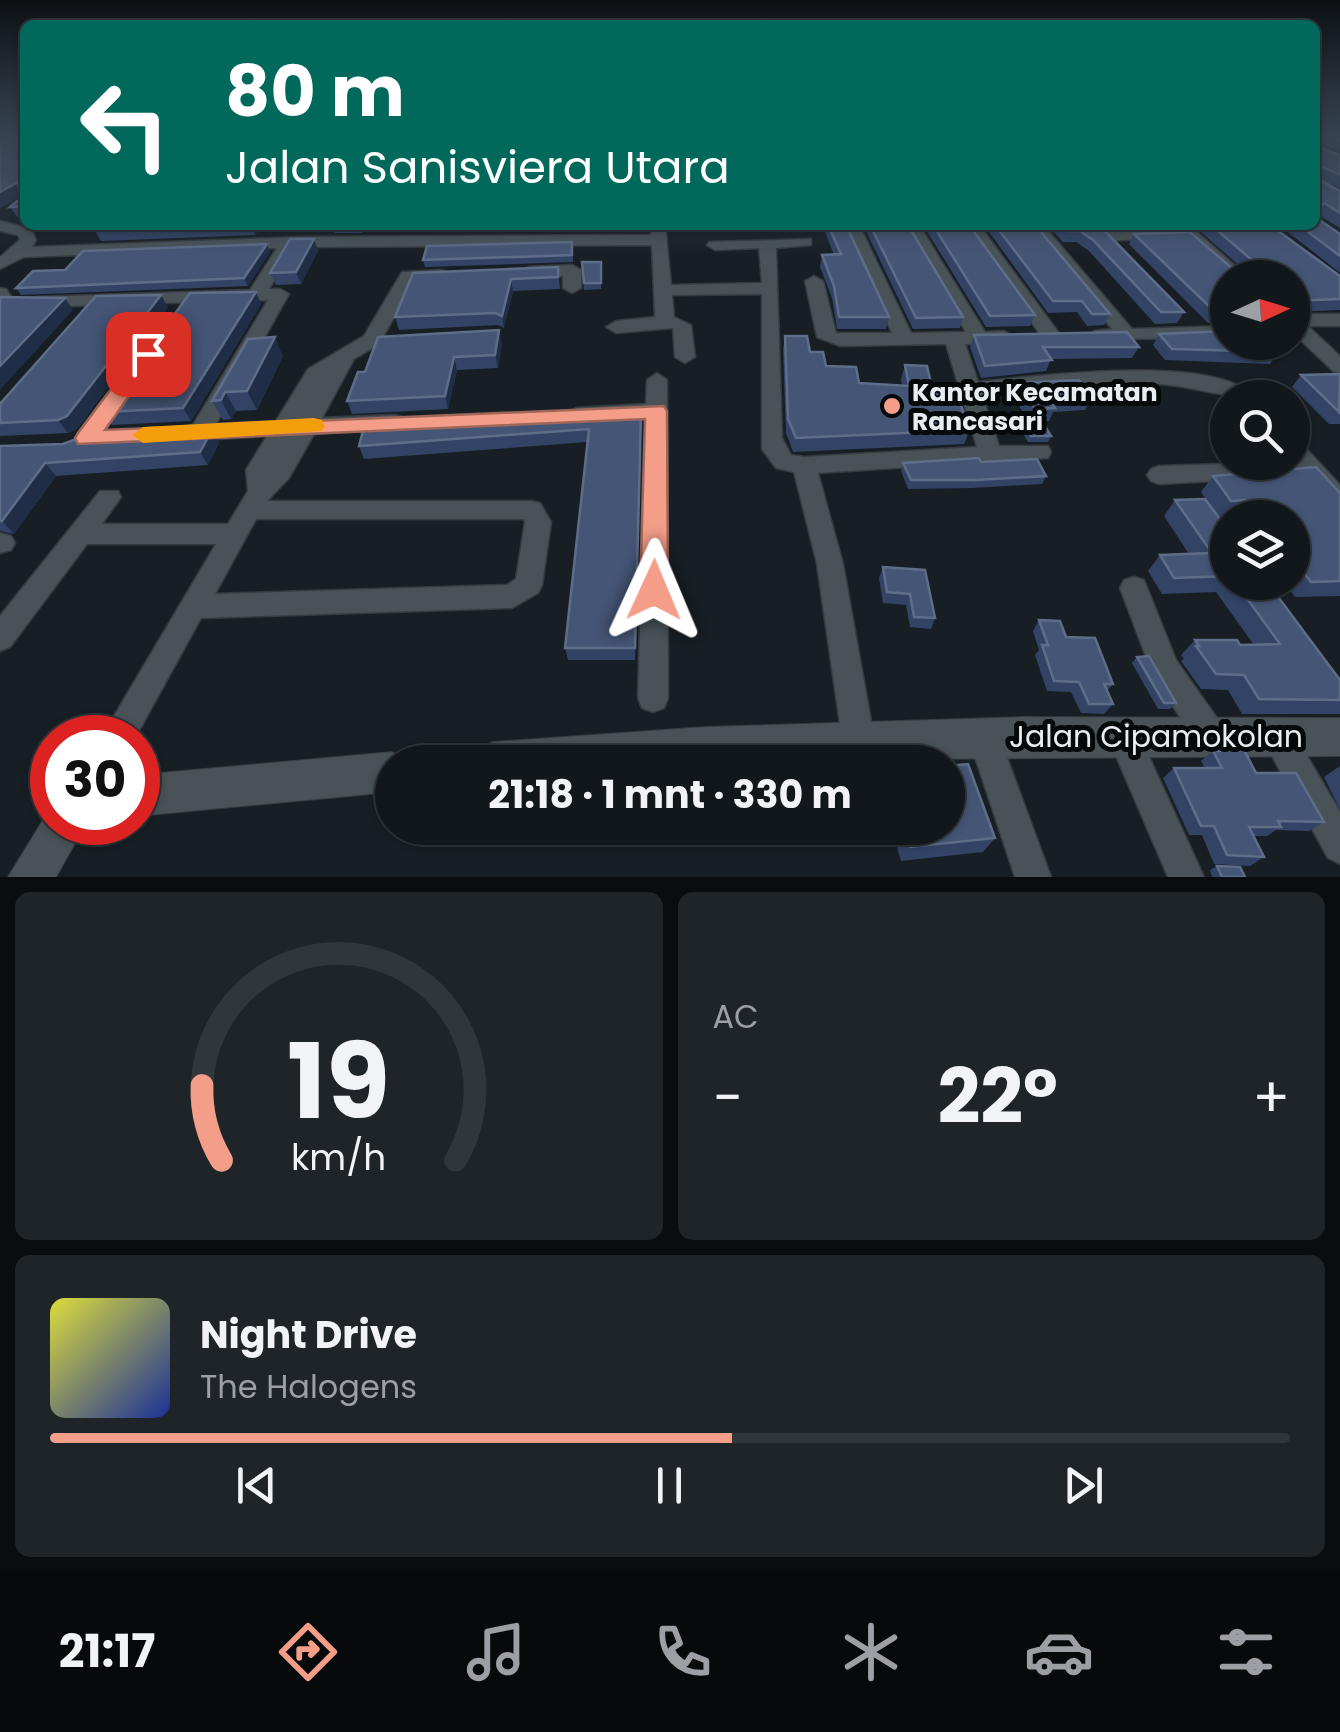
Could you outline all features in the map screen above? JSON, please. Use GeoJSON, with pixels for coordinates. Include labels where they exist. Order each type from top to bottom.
{"type":"FeatureCollection","features":[{"type":"Feature","properties":{"kind":"street"},"geometry":{"type":"LineString","coordinates":[[0,264],[20,252],[28,240],[10,226]]}},
{"type":"Feature","properties":{"kind":"street"},"geometry":{"type":"LineString","coordinates":[[254,244],[263,230]]}},
{"type":"Feature","properties":{"kind":"street"},"geometry":{"type":"LineString","coordinates":[[304,242],[312,230]]}},
{"type":"Feature","properties":{"kind":"street"},"geometry":{"type":"LineString","coordinates":[[853,230],[904,339]]}},
{"type":"Feature","properties":{"kind":"street"},"geometry":{"type":"LineString","coordinates":[[914,230],[979,338]]}},
{"type":"Feature","properties":{"kind":"street"},"geometry":{"type":"LineString","coordinates":[[975,230],[1070,336]]}},
{"type":"Feature","properties":{"kind":"street"},"geometry":{"type":"LineString","coordinates":[[1039,230],[1127,335]]}},
{"type":"Feature","properties":{"kind":"street"},"geometry":{"type":"LineString","coordinates":[[1108,237],[1174,230]]}},
{"type":"Feature","properties":{"kind":"street"},"geometry":{"type":"LineString","coordinates":[[1185,230],[1220,260]]}},
{"type":"Feature","properties":{"kind":"street"},"geometry":{"type":"LineString","coordinates":[[20,252],[659,232],[665,321]]}},
{"type":"Feature","properties":{"kind":"street"},"geometry":{"type":"LineString","coordinates":[[715,245],[804,242]]}},
{"type":"Feature","properties":{"kind":"street"},"geometry":{"type":"LineString","coordinates":[[767,243],[773,448],[784,462],[804,465],[1040,452]]}},
{"type":"Feature","properties":{"kind":"street"},"geometry":{"type":"LineString","coordinates":[[256,295],[284,251]]}},
{"type":"Feature","properties":{"kind":"street"},"geometry":{"type":"LineString","coordinates":[[518,272],[572,270],[572,288]]}},
{"type":"Feature","properties":{"kind":"street"},"geometry":{"type":"LineString","coordinates":[[130,715],[254,500],[281,472],[295,427],[346,356],[382,339],[408,276],[463,274]]}},
{"type":"Feature","properties":{"kind":"street"},"geometry":{"type":"LineString","coordinates":[[814,281],[827,337],[1127,335],[1196,326],[1210,329]]}},
{"type":"Feature","properties":{"kind":"street"},"geometry":{"type":"LineString","coordinates":[[664,290],[771,288]]}},
{"type":"Feature","properties":{"kind":"street"},"geometry":{"type":"LineString","coordinates":[[2,302],[98,299],[184,305],[280,294],[200,432]]}},
{"type":"Feature","properties":{"kind":"street"},"geometry":{"type":"LineString","coordinates":[[74,327],[98,299]]}},
{"type":"Feature","properties":{"kind":"street"},"geometry":{"type":"LineString","coordinates":[[1310,324],[1340,320]]}},
{"type":"Feature","properties":{"kind":"street"},"geometry":{"type":"LineString","coordinates":[[616,327],[665,321],[682,325],[684,357]]}},
{"type":"Feature","properties":{"kind":"street"},"geometry":{"type":"LineString","coordinates":[[954,338],[990,454]]}},
{"type":"Feature","properties":{"kind":"street"},"geometry":{"type":"LineString","coordinates":[[1310,340],[1340,367]]}},
{"type":"Feature","properties":{"kind":"street"},"geometry":{"type":"LineString","coordinates":[[124,436],[80,442],[132,375]]}},
{"type":"Feature","properties":{"kind":"street"},"geometry":{"type":"LineString","coordinates":[[971,389],[1136,378],[1210,383]]}},
{"type":"Feature","properties":{"kind":"street"},"geometry":{"type":"LineString","coordinates":[[653,698],[657,380]]}},
{"type":"Feature","properties":{"kind":"street"},"geometry":{"type":"LineString","coordinates":[[559,415],[656,411]]}},
{"type":"Feature","properties":{"kind":"street"},"geometry":{"type":"LineString","coordinates":[[162,434],[422,421]]}},
{"type":"Feature","properties":{"kind":"street"},"geometry":{"type":"LineString","coordinates":[[804,465],[830,564],[858,738]]}},
{"type":"Feature","properties":{"kind":"street"},"geometry":{"type":"LineString","coordinates":[[1159,475],[1312,470],[1340,500]]}},
{"type":"Feature","properties":{"kind":"street"},"geometry":{"type":"LineString","coordinates":[[0,638],[108,497]]}},
{"type":"Feature","properties":{"kind":"street"},"geometry":{"type":"LineString","coordinates":[[194,606],[512,596],[528,585],[538,522],[530,510],[254,500]]}},
{"type":"Feature","properties":{"kind":"street"},"geometry":{"type":"LineString","coordinates":[[83,534],[233,534]]}},
{"type":"Feature","properties":{"kind":"street"},"geometry":{"type":"LineString","coordinates":[[1134,588],[1170,677],[1211,736]]}},
{"type":"Feature","properties":{"kind":"street"},"geometry":{"type":"LineString","coordinates":[[984,736],[1033,877]]}},
{"type":"Feature","properties":{"kind":"street","name":"Jalan Cipamokolan"},"geometry":{"type":"LineString","coordinates":[[702,745],[984,736],[1340,737]]}},
{"type":"Feature","properties":{"kind":"street"},"geometry":{"type":"LineString","coordinates":[[1123,736],[1186,877]]}},
{"type":"Feature","properties":{"kind":"street"},"geometry":{"type":"LineString","coordinates":[[1278,736],[1340,846]]}},
{"type":"Feature","properties":{"kind":"street"},"geometry":{"type":"LineString","coordinates":[[160,794],[375,774]]}},
{"type":"Feature","properties":{"kind":"street"},"geometry":{"type":"LineString","coordinates":[[30,877],[51,845]]}},
{"type":"Feature","properties":{"kind":"building"},"geometry":{"type":"Polygon","coordinates":[[[0,175],[20,175],[20,193],[18,182],[0,192],[0,175]]]}},
{"type":"Feature","properties":{"kind":"building"},"geometry":{"type":"Polygon","coordinates":[[[1320,180],[1340,191],[1340,213],[1324,203],[1320,207],[1320,180]]]}},
{"type":"Feature","properties":{"kind":"building"},"geometry":{"type":"Polygon","coordinates":[[[1320,220],[1340,234],[1340,256],[1306,230],[1320,230],[1320,220]]]}},
{"type":"Feature","properties":{"kind":"building"},"geometry":{"type":"Polygon","coordinates":[[[830,230],[848,230],[889,317],[839,317],[834,286],[822,255],[841,254],[830,230]]]}},
{"type":"Feature","properties":{"kind":"building"},"geometry":{"type":"Polygon","coordinates":[[[872,230],[911,230],[963,317],[916,318],[872,230]]]}},
{"type":"Feature","properties":{"kind":"building"},"geometry":{"type":"Polygon","coordinates":[[[936,230],[973,230],[1035,315],[990,316],[936,230]]]}},
{"type":"Feature","properties":{"kind":"building"},"geometry":{"type":"Polygon","coordinates":[[[999,230],[1039,230],[1110,314],[1092,314],[1082,301],[1053,301],[999,230]]]}},
{"type":"Feature","properties":{"kind":"building"},"geometry":{"type":"Polygon","coordinates":[[[1104,230],[1184,312],[1161,312],[1093,240],[1080,231],[1067,231],[1104,230]]]}},
{"type":"Feature","properties":{"kind":"building"},"geometry":{"type":"Polygon","coordinates":[[[1217,230],[1277,230],[1340,276],[1340,299],[1310,300],[1310,260],[1252,260],[1217,230]]]}},
{"type":"Feature","properties":{"kind":"building"},"geometry":{"type":"Polygon","coordinates":[[[1190,232],[1222,260],[1210,260],[1210,307],[1134,234],[1190,232]]]}},
{"type":"Feature","properties":{"kind":"building"},"geometry":{"type":"Polygon","coordinates":[[[290,239],[314,239],[296,272],[270,273],[290,239]]]}},
{"type":"Feature","properties":{"kind":"building"},"geometry":{"type":"Polygon","coordinates":[[[572,242],[572,255],[423,260],[427,246],[572,242]]]}},
{"type":"Feature","properties":{"kind":"building"},"geometry":{"type":"Polygon","coordinates":[[[267,244],[244,278],[16,288],[33,271],[65,270],[83,251],[267,244]]]}},
{"type":"Feature","properties":{"kind":"building"},"geometry":{"type":"Polygon","coordinates":[[[582,262],[601,262],[601,283],[584,283],[582,262]]]}},
{"type":"Feature","properties":{"kind":"building"},"geometry":{"type":"Polygon","coordinates":[[[558,267],[558,277],[511,279],[502,316],[495,313],[395,317],[413,273],[558,267]]]}},
{"type":"Feature","properties":{"kind":"building"},"geometry":{"type":"Polygon","coordinates":[[[256,292],[183,408],[103,412],[190,293],[256,292]]]}},
{"type":"Feature","properties":{"kind":"building"},"geometry":{"type":"Polygon","coordinates":[[[161,295],[67,416],[58,420],[0,423],[0,404],[96,296],[161,295]]]}},
{"type":"Feature","properties":{"kind":"building"},"geometry":{"type":"Polygon","coordinates":[[[0,297],[65,298],[0,366],[0,297]]]}},
{"type":"Feature","properties":{"kind":"building"},"geometry":{"type":"Polygon","coordinates":[[[499,330],[495,355],[454,357],[445,396],[347,401],[358,372],[365,372],[378,337],[499,330]]]}},
{"type":"Feature","properties":{"kind":"building"},"geometry":{"type":"Polygon","coordinates":[[[1127,332],[1139,347],[1043,347],[1052,360],[985,366],[974,335],[1127,332]]]}},
{"type":"Feature","properties":{"kind":"building"},"geometry":{"type":"Polygon","coordinates":[[[1210,332],[1210,350],[1172,349],[1159,334],[1210,332]]]}},
{"type":"Feature","properties":{"kind":"building"},"geometry":{"type":"Polygon","coordinates":[[[785,336],[807,336],[810,352],[823,352],[826,366],[856,367],[859,383],[909,386],[905,365],[927,366],[932,388],[955,389],[970,430],[796,438],[788,419],[785,336]]]}},
{"type":"Feature","properties":{"kind":"building"},"geometry":{"type":"Polygon","coordinates":[[[275,337],[247,391],[225,392],[221,400],[212,401],[248,339],[275,337]]]}},
{"type":"Feature","properties":{"kind":"building"},"geometry":{"type":"Polygon","coordinates":[[[1340,374],[1339,412],[1310,380],[1301,375],[1340,374]]]}},
{"type":"Feature","properties":{"kind":"building"},"geometry":{"type":"Polygon","coordinates":[[[1079,380],[1092,397],[1049,399],[1055,408],[1035,409],[1019,383],[1079,380]]]}},
{"type":"Feature","properties":{"kind":"building"},"geometry":{"type":"Polygon","coordinates":[[[641,414],[635,648],[565,648],[589,429],[359,446],[365,423],[641,414]]]}},
{"type":"Feature","properties":{"kind":"building"},"geometry":{"type":"Polygon","coordinates":[[[1040,418],[1051,436],[1031,436],[1021,419],[1040,418]]]}},
{"type":"Feature","properties":{"kind":"building"},"geometry":{"type":"Polygon","coordinates":[[[212,430],[200,452],[45,463],[0,521],[0,446],[212,430]]]}},
{"type":"Feature","properties":{"kind":"building"},"geometry":{"type":"Polygon","coordinates":[[[979,458],[981,462],[1037,459],[1046,476],[911,480],[903,463],[979,458]]]}},
{"type":"Feature","properties":{"kind":"building"},"geometry":{"type":"Polygon","coordinates":[[[1316,467],[1340,493],[1340,581],[1310,581],[1310,500],[1230,500],[1216,480],[1310,480],[1310,468],[1316,467]]]}},
{"type":"Feature","properties":{"kind":"building"},"geometry":{"type":"Polygon","coordinates":[[[1205,499],[1210,506],[1210,550],[1175,500],[1205,499]]]}},
{"type":"Feature","properties":{"kind":"building"},"geometry":{"type":"Polygon","coordinates":[[[1210,553],[1210,577],[1174,578],[1160,555],[1210,553]]]}},
{"type":"Feature","properties":{"kind":"building"},"geometry":{"type":"Polygon","coordinates":[[[883,567],[925,570],[935,618],[914,617],[910,594],[887,592],[883,567]]]}},
{"type":"Feature","properties":{"kind":"building"},"geometry":{"type":"Polygon","coordinates":[[[1248,600],[1280,600],[1340,680],[1340,700],[1259,699],[1244,675],[1216,674],[1195,640],[1237,640],[1240,645],[1280,644],[1248,600]]]}},
{"type":"Feature","properties":{"kind":"building"},"geometry":{"type":"Polygon","coordinates":[[[1039,620],[1060,621],[1066,637],[1095,638],[1113,684],[1104,684],[1113,704],[1089,704],[1079,682],[1054,681],[1042,645],[1048,645],[1039,620]]]}},
{"type":"Feature","properties":{"kind":"building"},"geometry":{"type":"Polygon","coordinates":[[[1149,656],[1176,703],[1164,703],[1137,657],[1149,656]]]}},
{"type":"Feature","properties":{"kind":"building"},"geometry":{"type":"Polygon","coordinates":[[[1244,750],[1256,773],[1296,773],[1324,822],[1278,821],[1281,827],[1249,827],[1264,857],[1227,855],[1214,826],[1201,826],[1174,768],[1222,768],[1213,751],[1244,750]]]}},
{"type":"Feature","properties":{"kind":"building"},"geometry":{"type":"Polygon","coordinates":[[[968,764],[995,838],[965,841],[968,764]]]}},
{"type":"Feature","properties":{"kind":"building"},"geometry":{"type":"Polygon","coordinates":[[[1217,866],[1240,867],[1245,877],[1222,877],[1217,866]]]}},
{"type":"Feature","properties":{"kind":"slow traffic"},"geometry":{"type":"LineString","coordinates":[[143,435],[314,426]]}},
{"type":"Feature","properties":{"kind":"place","name":"Kantor Kecamatan Rancasari"},"geometry":{"type":"Point","coordinates":[892,406]}},
{"type":"Feature","properties":{"kind":"route"},"geometry":{"type":"LineString","coordinates":[[148,354],[86,438],[656,411],[654,590]]}}]}
